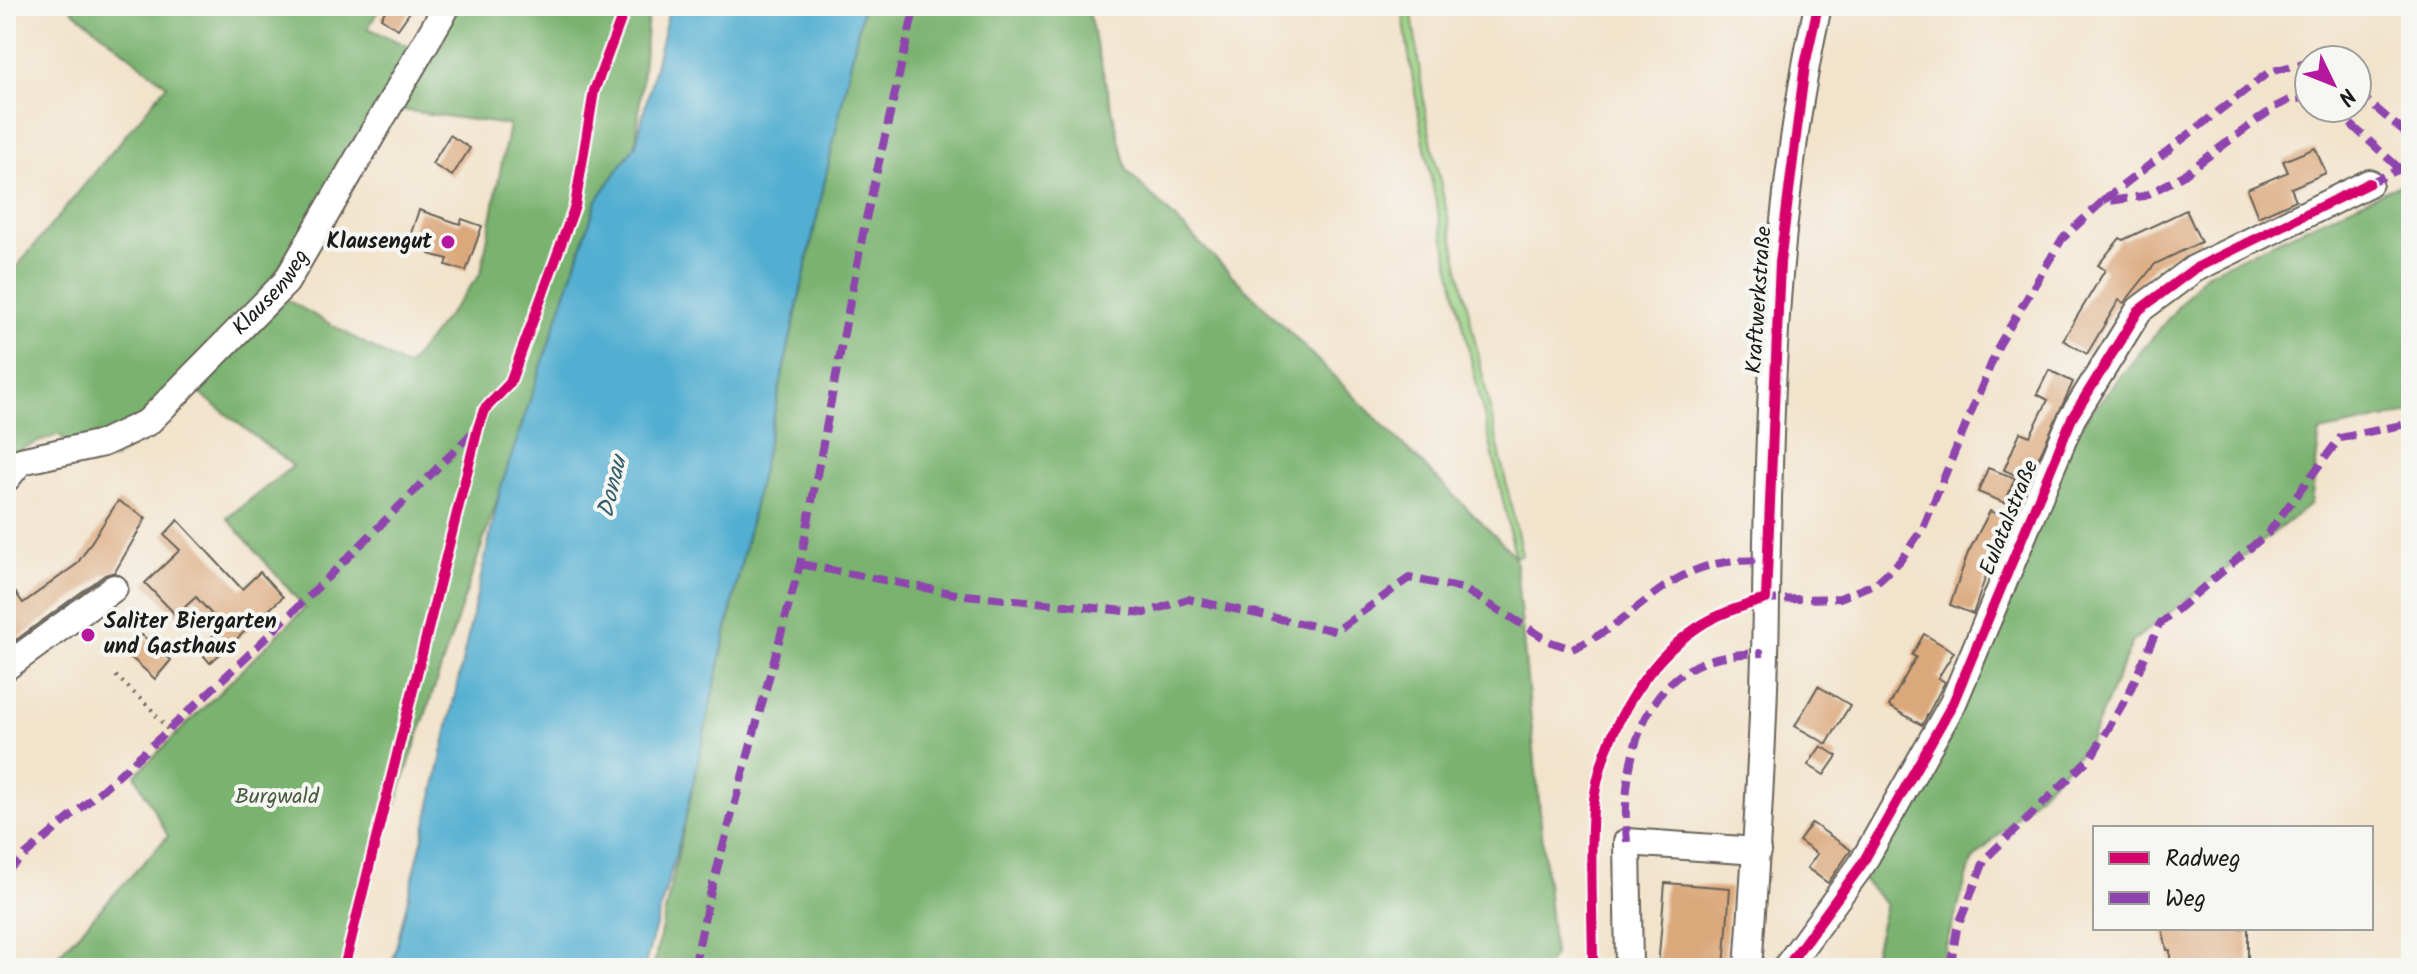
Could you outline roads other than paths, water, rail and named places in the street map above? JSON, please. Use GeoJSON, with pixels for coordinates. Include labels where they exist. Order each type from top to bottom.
{"type":"FeatureCollection","features":[{"type":"Feature","properties":{"kind":"street","name":"Klausenweg"},"geometry":{"type":"LineString","coordinates":[[6,479],[21,461],[103,443],[148,422],[286,282],[447,6]]}},
{"type":"Feature","properties":{"kind":"street","name":"Kraftwerkstraße"},"geometry":{"type":"LineString","coordinates":[[1757,851],[1780,262],[1805,65],[1818,6]]}},
{"type":"Feature","properties":{"kind":"street","name":"Eulatalstraße"},"geometry":{"type":"LineString","coordinates":[[1786,968],[1862,864],[1953,703],[2072,418],[2139,310],[2194,269],[2369,183]]}},
{"type":"Feature","properties":{"kind":"street"},"geometry":{"type":"LineString","coordinates":[[6,667],[114,588]]}},
{"type":"Feature","properties":{"kind":"street"},"geometry":{"type":"LineString","coordinates":[[1629,968],[1627,842],[1757,851],[1748,968]]}},
{"type":"Feature","properties":{"kind":"water","name":"Donau"},"geometry":{"type":"Polygon","coordinates":[[[670,6],[863,6],[684,825],[644,968],[391,968],[431,804],[500,490],[597,200],[636,144],[670,6]]]}},
{"type":"Feature","properties":{"kind":"place","name":"Klausengut"},"geometry":{"type":"Point","coordinates":[448,242]}},
{"type":"Feature","properties":{"kind":"place","name":"Saliter Biergarten und Gasthaus"},"geometry":{"type":"Point","coordinates":[88,635]}},
{"type":"Feature","properties":{"kind":"park label","name":"Burgwald"},"geometry":{"type":"Point","coordinates":[277,797]}}]}
